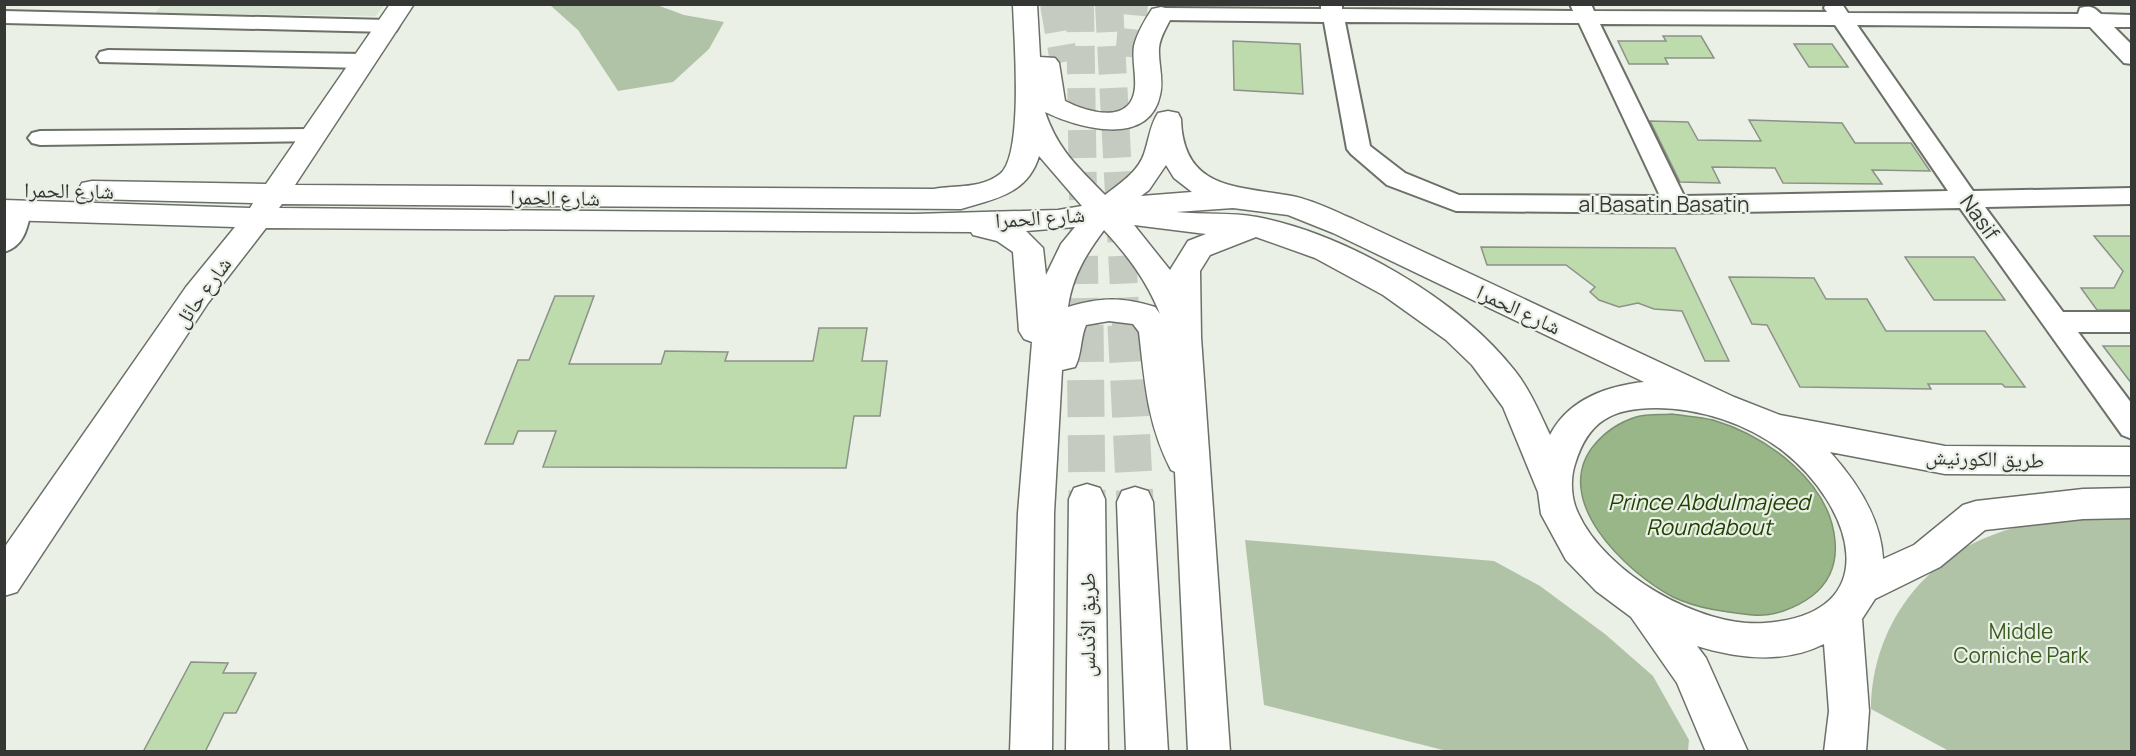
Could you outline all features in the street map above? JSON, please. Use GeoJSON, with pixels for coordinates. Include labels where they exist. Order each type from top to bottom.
{"type":"FeatureCollection","features":[{"type":"Feature","properties":{"kind":"main road","name":"شارع حائل"},"geometry":{"type":"LineString","coordinates":[[4,580],[197,295],[266,205],[402,4]]}},
{"type":"Feature","properties":{"kind":"main road"},"geometry":{"type":"LineString","coordinates":[[1027,4],[1046,53],[1046,77],[1052,105],[1074,116],[1097,121],[1114,120],[1133,115],[1146,101],[1149,82],[1147,44],[1161,10]]}},
{"type":"Feature","properties":{"kind":"main road"},"geometry":{"type":"LineString","coordinates":[[916,212],[1003,186],[1018,175],[1024,159],[1029,105],[1027,4]]}},
{"type":"Feature","properties":{"kind":"main road"},"geometry":{"type":"LineString","coordinates":[[1161,10],[1167,119],[1180,169],[1200,185],[1233,198]]}},
{"type":"Feature","properties":{"kind":"main road"},"geometry":{"type":"LineString","coordinates":[[1029,105],[1040,138],[1137,247],[1164,284],[1185,337]]}},
{"type":"Feature","properties":{"kind":"main road"},"geometry":{"type":"LineString","coordinates":[[1036,513],[1047,353],[1055,288],[1072,251],[1103,211],[1139,183],[1157,159],[1167,119]]}},
{"type":"Feature","properties":{"kind":"main road","name":"شارع الحمرا"},"geometry":{"type":"LineString","coordinates":[[9,203],[916,212],[1058,220],[1103,211],[1178,201],[1233,198],[1293,206],[1343,226],[1721,404]]}},
{"type":"Feature","properties":{"kind":"main road","name":"شارع الحمرا"},"geometry":{"type":"LineString","coordinates":[[1103,211],[1164,222],[1258,227],[1306,242],[1424,306],[1467,340],[1504,382],[1523,417],[1554,489]]}},
{"type":"Feature","properties":{"kind":"main road"},"geometry":{"type":"LineString","coordinates":[[916,212],[997,229],[1015,235],[1028,248],[1035,315],[1036,513],[1031,752]]}},
{"type":"Feature","properties":{"kind":"main road"},"geometry":{"type":"LineString","coordinates":[[1209,752],[1185,337],[1185,271],[1199,248],[1258,227]]}},
{"type":"Feature","properties":{"kind":"main road"},"geometry":{"type":"LineString","coordinates":[[1036,513],[1061,418],[1064,339],[1074,316],[1097,309],[1117,308],[1144,315],[1155,330],[1167,421],[1194,487]]}},
{"type":"Feature","properties":{"kind":"main road"},"geometry":{"type":"LineString","coordinates":[[1845,752],[1849,711],[1852,602],[1867,554],[1858,518],[1837,483],[1807,451],[1769,425],[1721,404],[1676,395],[1635,396],[1599,406],[1572,426],[1556,454],[1554,489],[1563,520],[1581,551],[1610,582],[1645,607],[1680,625],[1717,636],[1754,642],[1788,640],[1818,631],[1852,602],[1927,556],[1976,516],[2083,504],[2132,503]]}},
{"type":"Feature","properties":{"kind":"main road","name":"طريق الكورنيش"},"geometry":{"type":"LineString","coordinates":[[1769,425],[1862,446],[1945,460],[2132,461]]}},
{"type":"Feature","properties":{"kind":"main road","name":"طريق الأندلس"},"geometry":{"type":"LineString","coordinates":[[1087,499],[1087,752]]}},
{"type":"Feature","properties":{"kind":"main road"},"geometry":{"type":"LineString","coordinates":[[1135,502],[1147,752]]}},
{"type":"Feature","properties":{"kind":"main road"},"geometry":{"type":"LineString","coordinates":[[1645,607],[1692,671],[1727,752]]}},
{"type":"Feature","properties":{"kind":"street"},"geometry":{"type":"LineString","coordinates":[[2079,4],[2132,58]]}},
{"type":"Feature","properties":{"kind":"street"},"geometry":{"type":"LineString","coordinates":[[1161,10],[1836,12],[2132,21]]}},
{"type":"Feature","properties":{"kind":"street","name":"al Basatin Basatin"},"geometry":{"type":"LineString","coordinates":[[1333,10],[1359,149],[1396,179],[1456,203],[1676,205],[2132,196]]}},
{"type":"Feature","properties":{"kind":"street"},"geometry":{"type":"LineString","coordinates":[[1583,11],[1676,205]]}},
{"type":"Feature","properties":{"kind":"street","name":"Nasif"},"geometry":{"type":"LineString","coordinates":[[1836,12],[1967,200],[2132,427]]}},
{"type":"Feature","properties":{"kind":"street"},"geometry":{"type":"LineString","coordinates":[[4,18],[388,26]]}},
{"type":"Feature","properties":{"kind":"street"},"geometry":{"type":"LineString","coordinates":[[108,57],[364,62]]}},
{"type":"Feature","properties":{"kind":"street"},"geometry":{"type":"LineString","coordinates":[[40,138],[312,136]]}},
{"type":"Feature","properties":{"kind":"street"},"geometry":{"type":"LineString","coordinates":[[4,243],[14,232],[9,203]]}},
{"type":"Feature","properties":{"kind":"street"},"geometry":{"type":"LineString","coordinates":[[2056,322],[2132,322]]}},
{"type":"Feature","properties":{"kind":"shaded area"},"geometry":{"type":"Polygon","coordinates":[[[162,5],[384,5],[376,16],[155,13],[162,5]]]}},
{"type":"Feature","properties":{"kind":"green space"},"geometry":{"type":"Polygon","coordinates":[[[550,5],[657,5],[684,15],[724,22],[709,49],[673,82],[618,91],[578,30],[550,5]]]}},
{"type":"Feature","properties":{"kind":"green space","name":"Middle Corniche Park"},"geometry":{"type":"Polygon","coordinates":[[[2131,516],[2131,751],[1949,751],[1871,709],[1874,676],[1882,645],[1913,591],[1935,569],[1961,550],[1990,536],[2022,526],[2063,520],[2131,516]]]}},
{"type":"Feature","properties":{"kind":"green space"},"geometry":{"type":"Polygon","coordinates":[[[1245,540],[1494,561],[1540,586],[1605,634],[1653,676],[1689,740],[1688,751],[1447,751],[1264,705],[1245,540]]]}},
{"type":"Feature","properties":{"kind":"water","name":"Prince Abdulmajeed Roundabout"},"geometry":{"type":"Polygon","coordinates":[[[1672,414],[1713,420],[1754,437],[1774,449],[1808,481],[1821,499],[1830,519],[1835,541],[1835,557],[1831,572],[1812,596],[1784,611],[1768,615],[1722,611],[1692,604],[1673,597],[1635,571],[1599,532],[1587,510],[1581,488],[1583,465],[1595,444],[1609,431],[1630,419],[1645,415],[1672,414]]]}},
{"type":"Feature","properties":{"kind":"building"},"geometry":{"type":"Polygon","coordinates":[[[1663,36],[1701,36],[1714,58],[1665,58],[1668,64],[1629,64],[1618,41],[1666,41],[1663,36]]]}},
{"type":"Feature","properties":{"kind":"building"},"geometry":{"type":"Polygon","coordinates":[[[1233,41],[1300,44],[1303,94],[1234,90],[1233,41]]]}},
{"type":"Feature","properties":{"kind":"building"},"geometry":{"type":"Polygon","coordinates":[[[1794,44],[1832,44],[1848,67],[1809,67],[1794,44]]]}},
{"type":"Feature","properties":{"kind":"building"},"geometry":{"type":"Polygon","coordinates":[[[1749,120],[1842,123],[1855,143],[1911,143],[1930,171],[1872,170],[1882,184],[1783,183],[1775,168],[1712,167],[1720,183],[1680,182],[1650,121],[1688,122],[1698,140],[1761,141],[1749,120]]]}},
{"type":"Feature","properties":{"kind":"building"},"geometry":{"type":"Polygon","coordinates":[[[2094,236],[2132,236],[2132,310],[2097,310],[2081,288],[2114,288],[2123,271],[2094,236]]]}},
{"type":"Feature","properties":{"kind":"building"},"geometry":{"type":"Polygon","coordinates":[[[1481,247],[1675,248],[1729,361],[1705,361],[1682,311],[1654,309],[1638,303],[1619,307],[1599,300],[1590,292],[1595,287],[1566,265],[1487,265],[1481,247]]]}},
{"type":"Feature","properties":{"kind":"building"},"geometry":{"type":"Polygon","coordinates":[[[1905,257],[1974,257],[2005,300],[1934,300],[1905,257]]]}},
{"type":"Feature","properties":{"kind":"building"},"geometry":{"type":"Polygon","coordinates":[[[1729,277],[1814,278],[1826,299],[1867,299],[1886,331],[1985,331],[2025,387],[2005,387],[2002,384],[1928,384],[1931,389],[1800,387],[1767,325],[1752,324],[1729,277]]]}},
{"type":"Feature","properties":{"kind":"building"},"geometry":{"type":"Polygon","coordinates":[[[555,296],[594,296],[569,364],[661,364],[665,351],[728,352],[725,361],[813,361],[819,328],[867,328],[862,361],[887,361],[880,416],[854,416],[846,468],[543,467],[556,431],[518,431],[513,444],[485,444],[518,360],[529,360],[555,296]]]}},
{"type":"Feature","properties":{"kind":"building"},"geometry":{"type":"Polygon","coordinates":[[[2103,346],[2132,346],[2132,384],[2103,346]]]}},
{"type":"Feature","properties":{"kind":"building"},"geometry":{"type":"Polygon","coordinates":[[[191,662],[228,663],[223,673],[256,673],[236,713],[224,713],[205,752],[143,752],[191,662]]]}},
{"type":"Feature","properties":{"kind":"tunnel"},"geometry":{"type":"LineString","coordinates":[[1054,4],[1064,62]]}},
{"type":"Feature","properties":{"kind":"tunnel"},"geometry":{"type":"LineString","coordinates":[[1080,4],[1085,327]]}},
{"type":"Feature","properties":{"kind":"tunnel"},"geometry":{"type":"LineString","coordinates":[[1109,4],[1126,327]]}},
{"type":"Feature","properties":{"kind":"tunnel"},"geometry":{"type":"LineString","coordinates":[[1129,57],[1134,4]]}},
{"type":"Feature","properties":{"kind":"tunnel"},"geometry":{"type":"LineString","coordinates":[[1085,325],[1087,499]]}},
{"type":"Feature","properties":{"kind":"tunnel"},"geometry":{"type":"LineString","coordinates":[[1126,325],[1135,502]]}}]}
